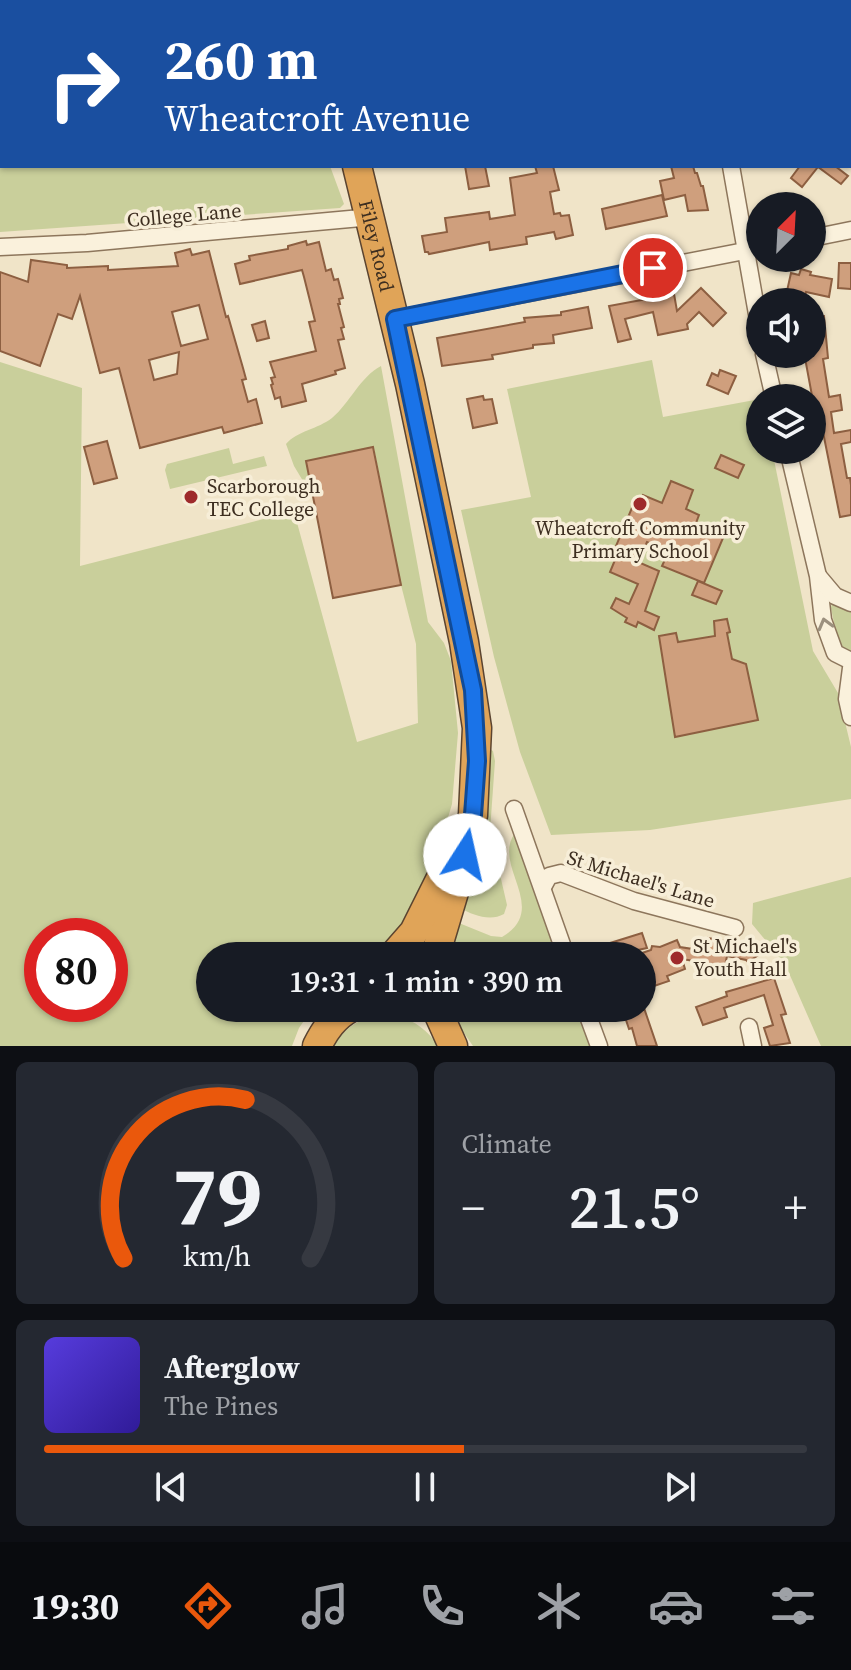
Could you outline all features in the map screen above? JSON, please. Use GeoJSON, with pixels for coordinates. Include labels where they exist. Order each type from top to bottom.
{"type":"FeatureCollection","features":[{"type":"Feature","properties":{"kind":"highway","name":"Filey Road"},"geometry":{"type":"LineString","coordinates":[[358,168],[395,319],[464,642],[477,728],[473,815],[439,942]]}},
{"type":"Feature","properties":{"kind":"highway"},"geometry":{"type":"LineString","coordinates":[[405,942],[414,932],[445,872],[459,827],[470,741],[439,569],[436,517]]}},
{"type":"Feature","properties":{"kind":"highway","name":"Filey Road"},"geometry":{"type":"LineString","coordinates":[[421,942],[455,892]]}},
{"type":"Feature","properties":{"kind":"highway"},"geometry":{"type":"LineString","coordinates":[[298,1046],[310,1022]]}},
{"type":"Feature","properties":{"kind":"highway"},"geometry":{"type":"LineString","coordinates":[[317,1046],[332,1022]]}},
{"type":"Feature","properties":{"kind":"street"},"geometry":{"type":"LineString","coordinates":[[732,168],[746,226]]}},
{"type":"Feature","properties":{"kind":"street","name":"College Lane"},"geometry":{"type":"LineString","coordinates":[[0,247],[87,243],[372,217]]}},
{"type":"Feature","properties":{"kind":"street"},"geometry":{"type":"LineString","coordinates":[[826,235],[851,230]]}},
{"type":"Feature","properties":{"kind":"street"},"geometry":{"type":"LineString","coordinates":[[395,319],[746,251]]}},
{"type":"Feature","properties":{"kind":"street"},"geometry":{"type":"LineString","coordinates":[[791,464],[818,576],[820,604],[830,645],[835,653],[851,661]]}},
{"type":"Feature","properties":{"kind":"street"},"geometry":{"type":"LineString","coordinates":[[818,576],[835,596],[851,603]]}},
{"type":"Feature","properties":{"kind":"street"},"geometry":{"type":"LineString","coordinates":[[851,668],[847,699],[851,717]]}},
{"type":"Feature","properties":{"kind":"street"},"geometry":{"type":"LineString","coordinates":[[514,809],[561,942]]}},
{"type":"Feature","properties":{"kind":"street","name":"St Michael's Lane"},"geometry":{"type":"LineString","coordinates":[[543,887],[549,876],[561,873],[634,901],[735,928]]}},
{"type":"Feature","properties":{"kind":"street"},"geometry":{"type":"LineString","coordinates":[[590,1022],[599,1046]]}},
{"type":"Feature","properties":{"kind":"street"},"geometry":{"type":"LineString","coordinates":[[749,1027],[753,1046]]}},
{"type":"Feature","properties":{"kind":"green space"},"geometry":{"type":"Polygon","coordinates":[[[0,168],[331,168],[344,204],[340,208],[0,232],[0,168]]]}},
{"type":"Feature","properties":{"kind":"green space"},"geometry":{"type":"Polygon","coordinates":[[[652,360],[663,417],[746,402],[746,464],[775,464],[813,651],[838,693],[851,747],[851,799],[650,830],[551,835],[520,752],[494,657],[461,510],[531,497],[507,389],[652,360]]]}},
{"type":"Feature","properties":{"kind":"green space"},"geometry":{"type":"Polygon","coordinates":[[[0,362],[82,388],[80,566],[279,515],[282,505],[293,508],[357,742],[418,723],[416,644],[374,448],[306,461],[312,496],[294,466],[286,444],[332,418],[367,377],[381,366],[428,622],[444,643],[451,661],[458,733],[452,804],[420,903],[387,942],[196,942],[196,1022],[303,1022],[292,1046],[0,1046],[0,362]]]}},
{"type":"Feature","properties":{"kind":"green space"},"geometry":{"type":"Polygon","coordinates":[[[229,448],[233,464],[264,456],[267,466],[170,489],[165,470],[167,464],[229,448]]]}},
{"type":"Feature","properties":{"kind":"green space"},"geometry":{"type":"Polygon","coordinates":[[[832,603],[851,609],[851,654],[838,643],[832,603]]]}},
{"type":"Feature","properties":{"kind":"green space"},"geometry":{"type":"Polygon","coordinates":[[[488,748],[493,751],[495,761],[490,831],[507,905],[504,914],[493,917],[476,915],[460,908],[488,748]]]}},
{"type":"Feature","properties":{"kind":"green space"},"geometry":{"type":"Polygon","coordinates":[[[515,833],[555,942],[448,942],[454,921],[491,936],[502,937],[516,926],[521,913],[521,900],[510,859],[510,846],[515,833]]]}},
{"type":"Feature","properties":{"kind":"green space"},"geometry":{"type":"Polygon","coordinates":[[[851,877],[851,1046],[821,1046],[785,964],[752,924],[753,903],[851,877]]]}},
{"type":"Feature","properties":{"kind":"green space"},"geometry":{"type":"Polygon","coordinates":[[[358,1022],[412,1022],[429,1034],[438,1046],[333,1046],[358,1022]]]}},
{"type":"Feature","properties":{"kind":"green space"},"geometry":{"type":"Polygon","coordinates":[[[457,1022],[583,1022],[591,1046],[473,1046],[457,1022]]]}},
{"type":"Feature","properties":{"kind":"building"},"geometry":{"type":"Polygon","coordinates":[[[465,168],[485,168],[489,186],[469,189],[465,168]]]}},
{"type":"Feature","properties":{"kind":"building"},"geometry":{"type":"Polygon","coordinates":[[[536,168],[554,168],[559,190],[550,192],[554,214],[569,215],[573,235],[556,239],[554,232],[526,237],[527,244],[490,250],[489,242],[429,254],[425,252],[422,236],[447,232],[445,218],[489,212],[490,219],[515,215],[510,178],[537,173],[536,168]]]}},
{"type":"Feature","properties":{"kind":"building"},"geometry":{"type":"Polygon","coordinates":[[[672,168],[694,168],[703,186],[708,210],[688,211],[685,195],[664,200],[660,181],[674,178],[672,168]]]}},
{"type":"Feature","properties":{"kind":"building"},"geometry":{"type":"Polygon","coordinates":[[[798,168],[817,168],[802,187],[791,178],[798,168]]]}},
{"type":"Feature","properties":{"kind":"building"},"geometry":{"type":"Polygon","coordinates":[[[819,168],[838,168],[848,176],[841,184],[819,168]]]}},
{"type":"Feature","properties":{"kind":"building"},"geometry":{"type":"Polygon","coordinates":[[[662,195],[667,216],[606,229],[602,209],[662,195]]]}},
{"type":"Feature","properties":{"kind":"building"},"geometry":{"type":"Polygon","coordinates":[[[306,241],[307,245],[319,242],[326,271],[331,269],[334,280],[338,279],[343,298],[339,299],[338,304],[344,339],[338,340],[345,368],[335,371],[336,374],[302,384],[306,401],[282,407],[280,397],[275,399],[271,385],[271,378],[275,377],[270,362],[316,351],[309,322],[315,321],[302,270],[240,284],[235,264],[250,260],[249,256],[288,249],[288,246],[306,241]]]}},
{"type":"Feature","properties":{"kind":"building"},"geometry":{"type":"Polygon","coordinates":[[[190,249],[192,255],[209,251],[246,379],[242,380],[248,402],[256,399],[262,423],[224,433],[222,427],[140,448],[119,368],[100,373],[80,296],[72,319],[58,314],[40,366],[0,351],[0,272],[28,282],[31,260],[67,265],[67,268],[108,266],[108,270],[178,266],[175,253],[190,249]],[[199,305],[172,312],[181,346],[208,339],[199,305]],[[179,352],[149,360],[154,380],[177,374],[179,352]]]}},
{"type":"Feature","properties":{"kind":"building"},"geometry":{"type":"Polygon","coordinates":[[[839,263],[851,263],[851,289],[838,288],[839,263]]]}},
{"type":"Feature","properties":{"kind":"building"},"geometry":{"type":"Polygon","coordinates":[[[800,272],[811,272],[810,275],[832,279],[829,297],[826,296],[826,288],[788,288],[791,273],[799,275],[800,272]]]}},
{"type":"Feature","properties":{"kind":"building"},"geometry":{"type":"Polygon","coordinates":[[[701,288],[726,313],[713,326],[699,312],[687,324],[688,329],[658,335],[653,312],[625,319],[631,339],[618,342],[609,306],[674,294],[677,311],[701,288]]]}},
{"type":"Feature","properties":{"kind":"building"},"geometry":{"type":"Polygon","coordinates":[[[588,307],[592,328],[553,335],[554,343],[492,355],[493,359],[442,366],[437,338],[525,322],[524,318],[561,315],[561,312],[588,307]]]}},
{"type":"Feature","properties":{"kind":"building"},"geometry":{"type":"Polygon","coordinates":[[[265,321],[269,338],[257,341],[252,325],[265,321]]]}},
{"type":"Feature","properties":{"kind":"building"},"geometry":{"type":"Polygon","coordinates":[[[807,368],[824,368],[829,397],[840,395],[842,410],[831,412],[834,433],[851,430],[851,442],[841,444],[851,485],[851,515],[840,517],[826,447],[826,384],[810,384],[807,368]]]}},
{"type":"Feature","properties":{"kind":"building"},"geometry":{"type":"Polygon","coordinates":[[[720,370],[736,376],[728,394],[707,385],[712,373],[718,376],[720,370]]]}},
{"type":"Feature","properties":{"kind":"building"},"geometry":{"type":"Polygon","coordinates":[[[483,396],[484,400],[492,399],[497,423],[473,428],[467,399],[483,396]]]}},
{"type":"Feature","properties":{"kind":"building"},"geometry":{"type":"Polygon","coordinates":[[[107,441],[117,478],[94,484],[84,447],[107,441]]]}},
{"type":"Feature","properties":{"kind":"building"},"geometry":{"type":"Polygon","coordinates":[[[373,447],[401,585],[333,598],[306,461],[373,447]]]}},
{"type":"Feature","properties":{"kind":"building"},"geometry":{"type":"Polygon","coordinates":[[[721,455],[744,465],[738,478],[715,468],[721,455]]]}},
{"type":"Feature","properties":{"kind":"building"},"geometry":{"type":"Polygon","coordinates":[[[671,481],[693,490],[686,509],[699,515],[696,523],[716,531],[715,534],[723,538],[704,583],[662,566],[669,551],[647,542],[638,562],[659,571],[645,611],[659,617],[654,630],[638,622],[636,627],[625,622],[627,618],[611,608],[616,598],[629,604],[638,584],[610,572],[620,548],[616,546],[634,503],[639,505],[643,495],[662,503],[671,481]]]}},
{"type":"Feature","properties":{"kind":"building"},"geometry":{"type":"Polygon","coordinates":[[[698,581],[722,591],[716,604],[692,595],[698,581]]]}},
{"type":"Feature","properties":{"kind":"building"},"geometry":{"type":"Polygon","coordinates":[[[727,619],[732,659],[746,664],[758,720],[675,737],[659,636],[676,633],[678,642],[715,636],[714,621],[727,619]]]}},
{"type":"Feature","properties":{"kind":"building"},"geometry":{"type":"Polygon","coordinates":[[[642,933],[645,942],[613,942],[642,933]]]}},
{"type":"Feature","properties":{"kind":"building"},"geometry":{"type":"Polygon","coordinates":[[[708,938],[742,944],[749,939],[760,954],[748,962],[727,956],[725,966],[682,959],[685,969],[667,976],[669,981],[656,985],[656,946],[677,940],[680,947],[706,951],[708,938]]]}},
{"type":"Feature","properties":{"kind":"building"},"geometry":{"type":"Polygon","coordinates":[[[774,978],[786,1014],[781,1015],[790,1043],[770,1046],[764,1028],[773,1025],[764,995],[724,1008],[727,1017],[703,1025],[696,1007],[727,996],[726,992],[774,978]]]}},
{"type":"Feature","properties":{"kind":"building"},"geometry":{"type":"Polygon","coordinates":[[[627,1022],[649,1022],[657,1046],[637,1046],[632,1028],[629,1029],[627,1022]]]}},
{"type":"Feature","properties":{"kind":"place","name":"Scarborough TEC College"},"geometry":{"type":"Point","coordinates":[191,497]}},
{"type":"Feature","properties":{"kind":"place","name":"Wheatcroft Community Primary School"},"geometry":{"type":"Point","coordinates":[640,504]}},
{"type":"Feature","properties":{"kind":"place","name":"St Michael's Youth Hall"},"geometry":{"type":"Point","coordinates":[677,958]}},
{"type":"Feature","properties":{"kind":"route"},"geometry":{"type":"LineString","coordinates":[[465,855],[473,815],[477,761],[473,690],[395,319],[653,268]]}}]}
